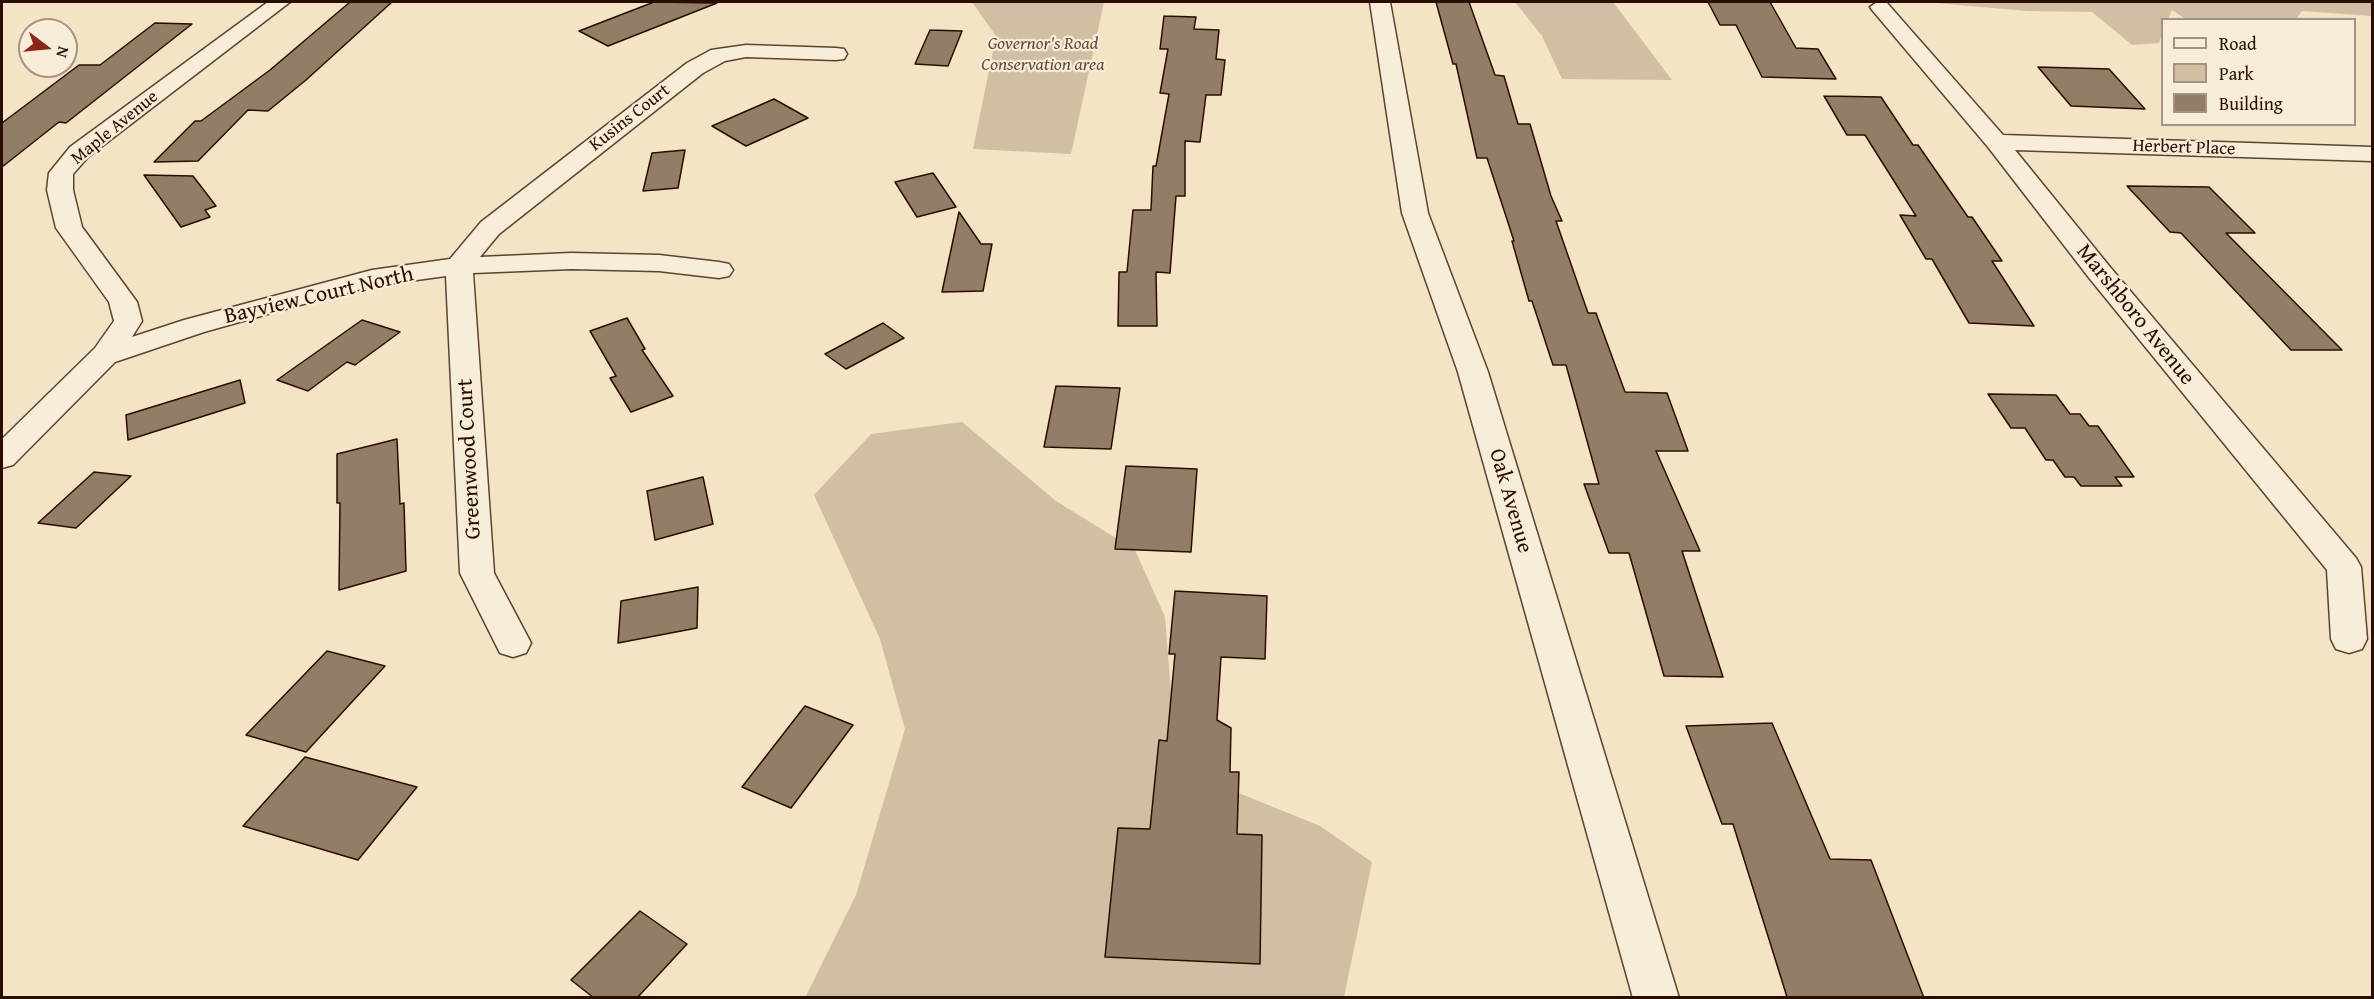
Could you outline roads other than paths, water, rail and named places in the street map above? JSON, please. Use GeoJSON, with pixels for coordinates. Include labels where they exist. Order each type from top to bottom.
{"type":"FeatureCollection","features":[{"type":"Feature","properties":{"kind":"street","name":"Maple Avenue"},"geometry":{"type":"LineString","coordinates":[[2,456],[105,355],[128,321],[123,302],[69,228],[60,190],[62,172],[79,152],[280,2]]}},
{"type":"Feature","properties":{"kind":"street","name":"Oak Avenue"},"geometry":{"type":"LineString","coordinates":[[1380,2],[1415,213],[1473,372],[1656,998]]}},
{"type":"Feature","properties":{"kind":"street","name":"Marshboro Avenue"},"geometry":{"type":"LineString","coordinates":[[1880,7],[1996,142],[2100,273],[2344,567],[2349,639]]}},
{"type":"Feature","properties":{"kind":"street","name":"Kusins Court"},"geometry":{"type":"LineString","coordinates":[[459,266],[490,228],[695,68],[719,54],[746,51],[836,54]]}},
{"type":"Feature","properties":{"kind":"street","name":"Herbert Place"},"geometry":{"type":"LineString","coordinates":[[1996,142],[2373,154]]}},
{"type":"Feature","properties":{"kind":"street","name":"Bayview Court North"},"geometry":{"type":"LineString","coordinates":[[105,355],[194,326],[372,278],[459,266],[571,261],[659,263],[719,270]]}},
{"type":"Feature","properties":{"kind":"street","name":"Greenwood Court"},"geometry":{"type":"LineString","coordinates":[[459,266],[477,573],[513,644]]}},
{"type":"Feature","properties":{"kind":"park label","name":"Governor's Road Conservation area"},"geometry":{"type":"Point","coordinates":[1043,54]}}]}
